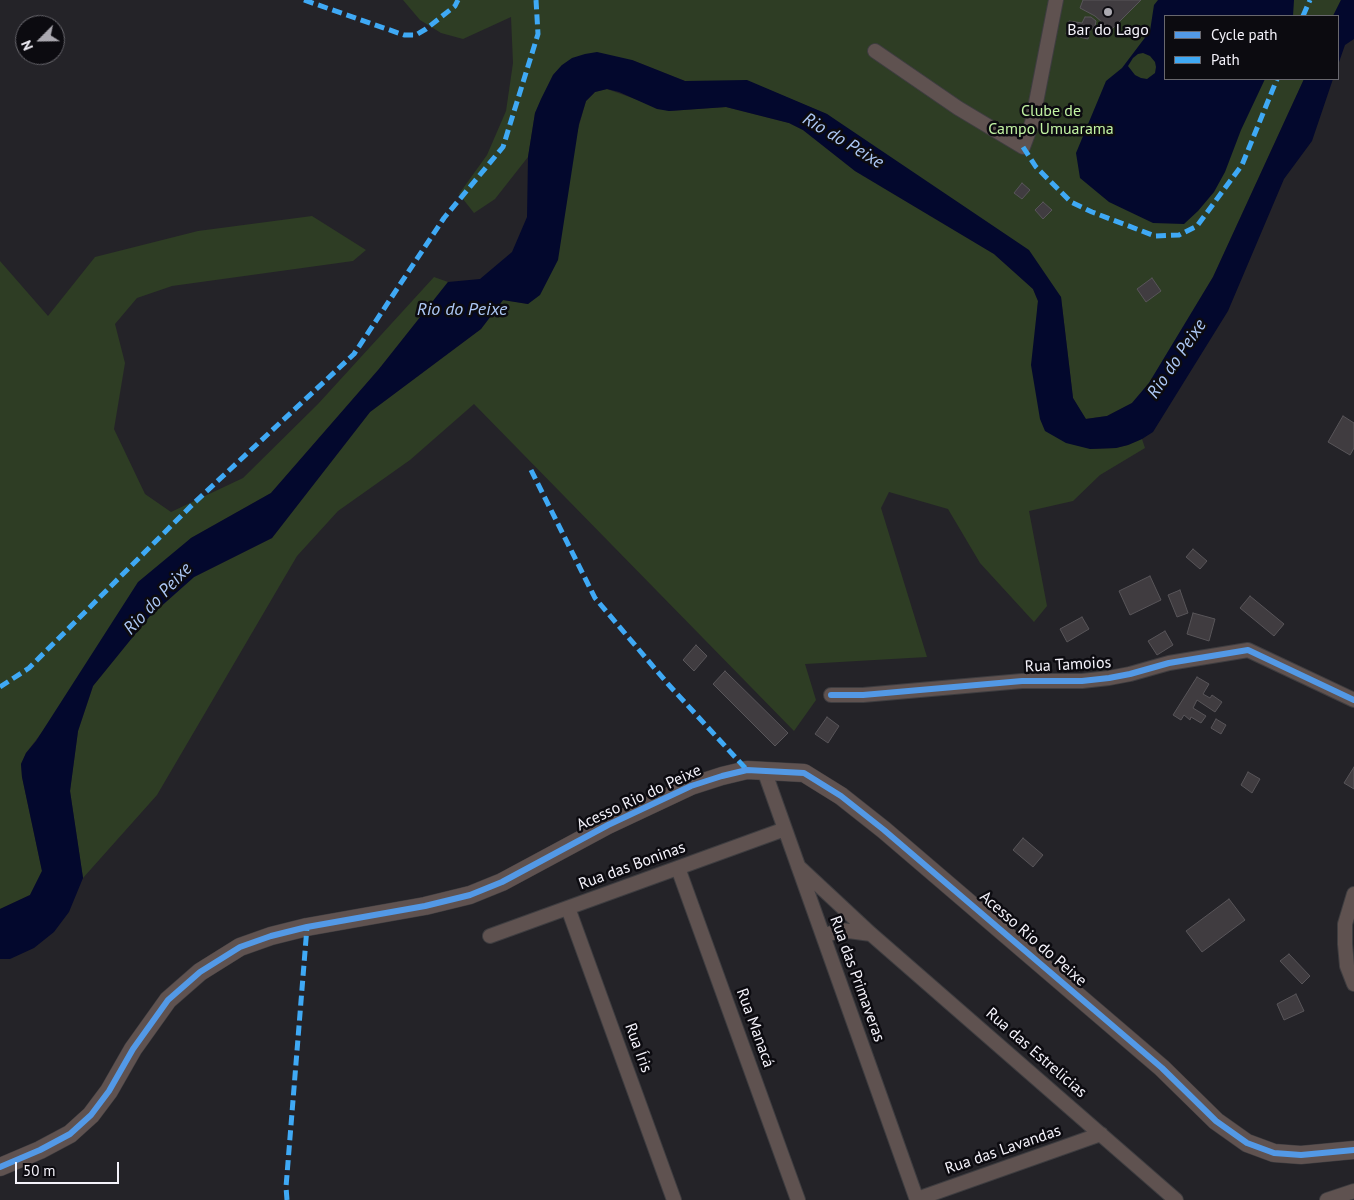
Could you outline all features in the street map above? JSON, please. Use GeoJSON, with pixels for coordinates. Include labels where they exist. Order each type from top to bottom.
{"type":"FeatureCollection","features":[{"type":"Feature","properties":{"kind":"street"},"geometry":{"type":"LineString","coordinates":[[875,50],[958,108],[1023,147],[1032,123],[1056,0]]}},
{"type":"Feature","properties":{"kind":"street","name":"Rua Tamoios"},"geometry":{"type":"LineString","coordinates":[[831,695],[863,695],[1022,681],[1109,678],[1169,664],[1248,650],[1354,700]]}},
{"type":"Feature","properties":{"kind":"street","name":"Acesso Rio do Peixe"},"geometry":{"type":"LineString","coordinates":[[0,1166],[40,1150],[70,1134],[92,1115],[110,1091],[133,1049],[168,1000],[200,972],[240,947],[271,936],[307,927],[425,906],[470,895],[502,882],[608,825],[691,786],[747,770],[804,773],[841,796],[884,830],[1162,1068],[1216,1121],[1247,1143],[1274,1152],[1292,1154],[1354,1150]]}},
{"type":"Feature","properties":{"kind":"street","name":"Rua das Primaveras"},"geometry":{"type":"LineString","coordinates":[[764,770],[917,1200]]}},
{"type":"Feature","properties":{"kind":"street","name":"Rua das Boninas"},"geometry":{"type":"LineString","coordinates":[[490,936],[785,829]]}},
{"type":"Feature","properties":{"kind":"street","name":"Rua das Estrelicias"},"geometry":{"type":"LineString","coordinates":[[798,866],[871,934],[1176,1200]]}},
{"type":"Feature","properties":{"kind":"street","name":"Rua Manacá"},"geometry":{"type":"LineString","coordinates":[[678,868],[798,1200]]}},
{"type":"Feature","properties":{"kind":"street"},"geometry":{"type":"LineString","coordinates":[[1354,894],[1345,924],[1347,966],[1354,984]]}},
{"type":"Feature","properties":{"kind":"street","name":"Rua Íris"},"geometry":{"type":"LineString","coordinates":[[568,908],[674,1200]]}},
{"type":"Feature","properties":{"kind":"street"},"geometry":{"type":"LineString","coordinates":[[823,936],[841,930],[871,934]]}},
{"type":"Feature","properties":{"kind":"street","name":"Rua das Lavandas"},"geometry":{"type":"LineString","coordinates":[[917,1200],[1101,1134]]}},
{"type":"Feature","properties":{"kind":"street"},"geometry":{"type":"LineString","coordinates":[[1327,1200],[1354,1191]]}},
{"type":"Feature","properties":{"kind":"green space","name":"Clube de Campo Umuarama"},"geometry":{"type":"Polygon","coordinates":[[[403,0],[1341,0],[1334,15],[1164,15],[1164,80],[1304,80],[1213,277],[1149,383],[1132,403],[1107,416],[1085,419],[1073,398],[1061,297],[827,114],[747,81],[685,81],[632,60],[562,65],[553,75],[535,113],[528,157],[495,199],[474,213],[459,194],[487,155],[506,111],[513,63],[511,17],[463,39],[441,33],[420,20],[403,0]]]}},
{"type":"Feature","properties":{"kind":"green space"},"geometry":{"type":"Polygon","coordinates":[[[607,89],[669,111],[726,107],[789,123],[803,130],[855,171],[994,254],[1033,289],[1038,301],[1037,313],[1090,449],[1116,448],[1142,439],[1145,448],[1100,475],[1073,501],[1029,511],[1047,606],[1034,622],[980,563],[948,509],[889,492],[881,508],[927,657],[805,664],[816,700],[794,731],[474,404],[410,460],[338,511],[297,556],[157,795],[83,878],[70,791],[78,731],[93,686],[149,617],[194,577],[272,538],[370,412],[481,329],[503,300],[528,304],[586,101],[595,92],[607,89]]]}},
{"type":"Feature","properties":{"kind":"green space"},"geometry":{"type":"Polygon","coordinates":[[[312,216],[366,250],[353,261],[172,286],[137,298],[115,324],[125,363],[114,429],[145,494],[171,512],[243,478],[318,404],[434,277],[448,282],[379,369],[271,493],[191,538],[26,753],[21,764],[22,777],[42,871],[30,895],[0,909],[0,261],[48,316],[95,257],[198,231],[312,216]]]}},
{"type":"Feature","properties":{"kind":"water"},"geometry":{"type":"Polygon","coordinates":[[[1158,0],[1294,0],[1293,15],[1164,15],[1164,80],[1265,80],[1241,130],[1225,172],[1214,192],[1184,224],[1153,223],[1109,202],[1080,178],[1076,153],[1106,81],[1122,68],[1150,31],[1154,5],[1158,0]],[[1143,53],[1133,58],[1128,66],[1135,75],[1147,79],[1155,73],[1155,62],[1150,56],[1143,53]]]}},
{"type":"Feature","properties":{"kind":"water"},"geometry":{"type":"Polygon","coordinates":[[[1341,0],[1354,0],[1354,39],[1345,45],[1339,62],[1339,15],[1334,15],[1341,0]]]}},
{"type":"Feature","properties":{"kind":"water","name":"Rio do Peixe"},"geometry":{"type":"Polygon","coordinates":[[[597,52],[632,60],[685,81],[747,80],[827,114],[1029,250],[1061,297],[1073,398],[1086,419],[1107,416],[1132,403],[1149,383],[1213,277],[1304,80],[1333,80],[1312,141],[1284,179],[1228,311],[1153,432],[1128,445],[1116,448],[1090,449],[1066,443],[1045,431],[1040,419],[1031,365],[1038,301],[1033,289],[994,254],[855,171],[803,130],[789,123],[726,107],[669,111],[657,109],[619,92],[607,89],[595,92],[586,101],[579,124],[558,260],[540,295],[528,304],[503,300],[481,329],[370,412],[272,538],[194,577],[149,617],[93,686],[78,731],[70,791],[83,878],[69,912],[54,932],[34,948],[10,959],[0,959],[0,909],[30,895],[42,871],[22,777],[21,764],[26,753],[36,741],[138,582],[191,538],[271,493],[379,369],[448,282],[480,279],[512,252],[527,217],[528,157],[535,113],[553,75],[572,58],[597,52]]]}},
{"type":"Feature","properties":{"kind":"building","name":"Bar do Lago"},"geometry":{"type":"Polygon","coordinates":[[[1083,0],[1141,0],[1111,30],[1095,16],[1080,8],[1083,0]]]}},
{"type":"Feature","properties":{"kind":"building"},"geometry":{"type":"Polygon","coordinates":[[[1085,17],[1091,17],[1096,21],[1095,26],[1090,30],[1088,39],[1066,34],[1069,21],[1082,23],[1085,17]]]}},
{"type":"Feature","properties":{"kind":"building"},"geometry":{"type":"Polygon","coordinates":[[[1022,183],[1030,190],[1022,199],[1014,193],[1022,183]]]}},
{"type":"Feature","properties":{"kind":"building"},"geometry":{"type":"Polygon","coordinates":[[[1043,202],[1052,210],[1043,219],[1035,210],[1043,202]]]}},
{"type":"Feature","properties":{"kind":"building"},"geometry":{"type":"Polygon","coordinates":[[[1152,278],[1161,291],[1146,302],[1137,289],[1152,278]]]}},
{"type":"Feature","properties":{"kind":"building"},"geometry":{"type":"Polygon","coordinates":[[[1343,416],[1354,423],[1354,448],[1350,455],[1328,442],[1343,416]]]}},
{"type":"Feature","properties":{"kind":"building"},"geometry":{"type":"Polygon","coordinates":[[[1193,549],[1207,561],[1200,569],[1186,557],[1193,549]]]}},
{"type":"Feature","properties":{"kind":"building"},"geometry":{"type":"Polygon","coordinates":[[[1150,576],[1161,600],[1130,615],[1119,591],[1150,576]]]}},
{"type":"Feature","properties":{"kind":"building"},"geometry":{"type":"Polygon","coordinates":[[[1180,590],[1188,613],[1177,617],[1168,595],[1180,590]]]}},
{"type":"Feature","properties":{"kind":"building"},"geometry":{"type":"Polygon","coordinates":[[[1250,596],[1284,624],[1274,636],[1240,608],[1250,596]]]}},
{"type":"Feature","properties":{"kind":"building"},"geometry":{"type":"Polygon","coordinates":[[[1193,613],[1215,619],[1209,641],[1187,634],[1193,613]]]}},
{"type":"Feature","properties":{"kind":"building"},"geometry":{"type":"Polygon","coordinates":[[[1082,617],[1089,629],[1067,642],[1060,629],[1082,617]]]}},
{"type":"Feature","properties":{"kind":"building"},"geometry":{"type":"Polygon","coordinates":[[[1165,631],[1173,645],[1157,655],[1148,641],[1165,631]]]}},
{"type":"Feature","properties":{"kind":"building"},"geometry":{"type":"Polygon","coordinates":[[[696,645],[707,656],[694,671],[683,660],[696,645]]]}},
{"type":"Feature","properties":{"kind":"building"},"geometry":{"type":"Polygon","coordinates":[[[725,671],[788,733],[775,746],[713,684],[725,671]]]}},
{"type":"Feature","properties":{"kind":"building"},"geometry":{"type":"Polygon","coordinates":[[[1197,677],[1209,684],[1203,694],[1210,698],[1212,695],[1222,702],[1215,712],[1197,700],[1193,708],[1206,716],[1201,723],[1191,717],[1190,720],[1184,715],[1181,720],[1173,715],[1197,677]]]}},
{"type":"Feature","properties":{"kind":"building"},"geometry":{"type":"Polygon","coordinates":[[[827,717],[839,726],[828,743],[815,734],[827,717]]]}},
{"type":"Feature","properties":{"kind":"building"},"geometry":{"type":"Polygon","coordinates":[[[1216,719],[1226,725],[1221,734],[1211,728],[1216,719]]]}},
{"type":"Feature","properties":{"kind":"building"},"geometry":{"type":"Polygon","coordinates":[[[1354,767],[1354,789],[1344,783],[1354,767]]]}},
{"type":"Feature","properties":{"kind":"building"},"geometry":{"type":"Polygon","coordinates":[[[1248,772],[1260,779],[1252,793],[1241,785],[1248,772]]]}},
{"type":"Feature","properties":{"kind":"building"},"geometry":{"type":"Polygon","coordinates":[[[1023,838],[1043,855],[1033,867],[1013,850],[1023,838]]]}},
{"type":"Feature","properties":{"kind":"building"},"geometry":{"type":"Polygon","coordinates":[[[1229,899],[1245,920],[1202,952],[1186,931],[1229,899]]]}},
{"type":"Feature","properties":{"kind":"building"},"geometry":{"type":"Polygon","coordinates":[[[1289,954],[1310,976],[1302,984],[1280,961],[1289,954]]]}},
{"type":"Feature","properties":{"kind":"building"},"geometry":{"type":"Polygon","coordinates":[[[1296,994],[1304,1011],[1284,1020],[1277,1004],[1296,994]]]}},
{"type":"Feature","properties":{"kind":"marked path"},"geometry":{"type":"LineString","coordinates":[[304,0],[404,35],[416,35],[426,29],[455,6],[458,0]]}},
{"type":"Feature","properties":{"kind":"marked path"},"geometry":{"type":"LineString","coordinates":[[0,687],[29,668],[194,503],[354,354],[444,218],[503,147],[538,34],[536,0]]}},
{"type":"Feature","properties":{"kind":"marked path"},"geometry":{"type":"LineString","coordinates":[[1303,15],[1310,0]]}},
{"type":"Feature","properties":{"kind":"marked path"},"geometry":{"type":"LineString","coordinates":[[1023,147],[1036,167],[1071,202],[1155,236],[1179,235],[1197,226],[1242,165],[1277,80]]}},
{"type":"Feature","properties":{"kind":"marked path"},"geometry":{"type":"LineString","coordinates":[[531,470],[595,598],[668,684],[747,770]]}},
{"type":"Feature","properties":{"kind":"marked path"},"geometry":{"type":"LineString","coordinates":[[287,1200],[286,1187],[307,927]]}},
{"type":"Feature","properties":{"kind":"cycle path"},"geometry":{"type":"LineString","coordinates":[[831,695],[863,695],[1022,681],[1082,681],[1109,678],[1169,663],[1248,650],[1354,700]]}},
{"type":"Feature","properties":{"kind":"cycle path"},"geometry":{"type":"LineString","coordinates":[[0,1167],[40,1150],[70,1134],[91,1115],[109,1091],[133,1049],[168,1000],[200,972],[240,947],[271,936],[307,927],[425,906],[470,895],[502,882],[608,825],[691,786],[747,770],[804,773],[841,796],[884,830],[1162,1068],[1216,1121],[1247,1143],[1274,1153],[1301,1155],[1354,1150]]}},
{"type":"Feature","properties":{"kind":"place","name":"Bar do Lago"},"geometry":{"type":"Point","coordinates":[1108,12]}}]}
